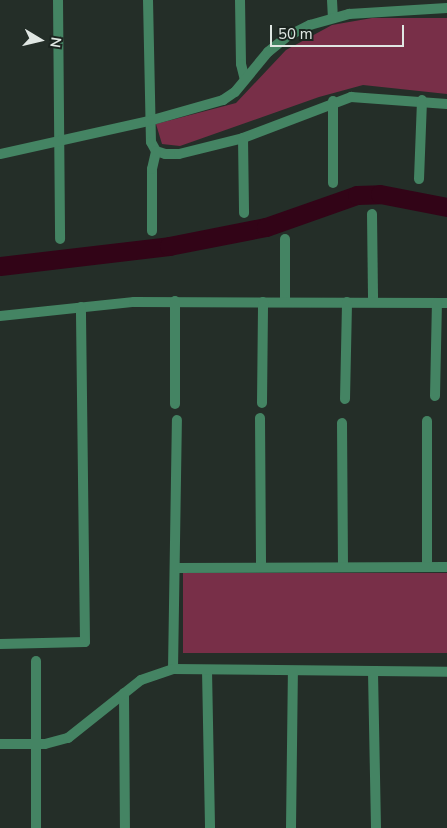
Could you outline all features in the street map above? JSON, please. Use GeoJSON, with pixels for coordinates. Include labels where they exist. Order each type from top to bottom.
{"type":"FeatureCollection","features":[{"type":"Feature","properties":{"kind":"street"},"geometry":{"type":"LineString","coordinates":[[58,0],[60,238]]}},
{"type":"Feature","properties":{"kind":"street"},"geometry":{"type":"LineString","coordinates":[[148,0],[149,120],[151,142],[156,151],[152,169],[152,231]]}},
{"type":"Feature","properties":{"kind":"street"},"geometry":{"type":"LineString","coordinates":[[240,0],[241,64],[245,80]]}},
{"type":"Feature","properties":{"kind":"street"},"geometry":{"type":"LineString","coordinates":[[332,0],[332,18]]}},
{"type":"Feature","properties":{"kind":"street"},"geometry":{"type":"LineString","coordinates":[[0,154],[149,120],[223,100],[245,80],[268,52],[288,36],[332,18],[418,4],[447,8]]}},
{"type":"Feature","properties":{"kind":"street"},"geometry":{"type":"LineString","coordinates":[[156,151],[179,154],[243,138],[333,101],[369,96],[447,104]]}},
{"type":"Feature","properties":{"kind":"street"},"geometry":{"type":"LineString","coordinates":[[419,179],[422,100]]}},
{"type":"Feature","properties":{"kind":"street"},"geometry":{"type":"LineString","coordinates":[[333,101],[334,183]]}},
{"type":"Feature","properties":{"kind":"street"},"geometry":{"type":"LineString","coordinates":[[243,138],[244,213]]}},
{"type":"Feature","properties":{"kind":"street"},"geometry":{"type":"LineString","coordinates":[[372,214],[373,302]]}},
{"type":"Feature","properties":{"kind":"street"},"geometry":{"type":"LineString","coordinates":[[285,239],[286,302]]}},
{"type":"Feature","properties":{"kind":"street"},"geometry":{"type":"LineString","coordinates":[[175,301],[175,404]]}},
{"type":"Feature","properties":{"kind":"street"},"geometry":{"type":"LineString","coordinates":[[0,316],[175,301],[442,303],[436,396]]}},
{"type":"Feature","properties":{"kind":"street"},"geometry":{"type":"LineString","coordinates":[[262,403],[263,302]]}},
{"type":"Feature","properties":{"kind":"street"},"geometry":{"type":"LineString","coordinates":[[345,399],[347,302]]}},
{"type":"Feature","properties":{"kind":"street"},"geometry":{"type":"LineString","coordinates":[[0,644],[86,642],[81,308]]}},
{"type":"Feature","properties":{"kind":"street"},"geometry":{"type":"LineString","coordinates":[[260,418],[260,566]]}},
{"type":"Feature","properties":{"kind":"street"},"geometry":{"type":"LineString","coordinates":[[173,669],[177,420]]}},
{"type":"Feature","properties":{"kind":"street"},"geometry":{"type":"LineString","coordinates":[[426,566],[427,421]]}},
{"type":"Feature","properties":{"kind":"street"},"geometry":{"type":"LineString","coordinates":[[342,423],[343,565]]}},
{"type":"Feature","properties":{"kind":"street"},"geometry":{"type":"LineString","coordinates":[[176,568],[343,565],[447,567]]}},
{"type":"Feature","properties":{"kind":"street"},"geometry":{"type":"LineString","coordinates":[[36,661],[36,828]]}},
{"type":"Feature","properties":{"kind":"street"},"geometry":{"type":"LineString","coordinates":[[0,744],[36,744],[68,738],[141,680],[173,669],[447,672]]}},
{"type":"Feature","properties":{"kind":"street"},"geometry":{"type":"LineString","coordinates":[[208,670],[210,828]]}},
{"type":"Feature","properties":{"kind":"street"},"geometry":{"type":"LineString","coordinates":[[291,828],[293,671]]}},
{"type":"Feature","properties":{"kind":"street"},"geometry":{"type":"LineString","coordinates":[[373,672],[376,828]]}},
{"type":"Feature","properties":{"kind":"street"},"geometry":{"type":"LineString","coordinates":[[124,694],[124,828]]}},
{"type":"Feature","properties":{"kind":"shaded area"},"geometry":{"type":"Polygon","coordinates":[[[372,18],[447,18],[447,94],[363,85],[319,97],[180,146],[162,144],[156,124],[236,103],[286,50],[332,25],[372,18]]]}},
{"type":"Feature","properties":{"kind":"shaded area"},"geometry":{"type":"Polygon","coordinates":[[[183,573],[447,573],[447,653],[183,653],[183,573]]]}},
{"type":"Feature","properties":{"kind":"waterway"},"geometry":{"type":"LineString","coordinates":[[0,266],[169,246],[266,227],[357,195],[380,194],[447,207]]}}]}
